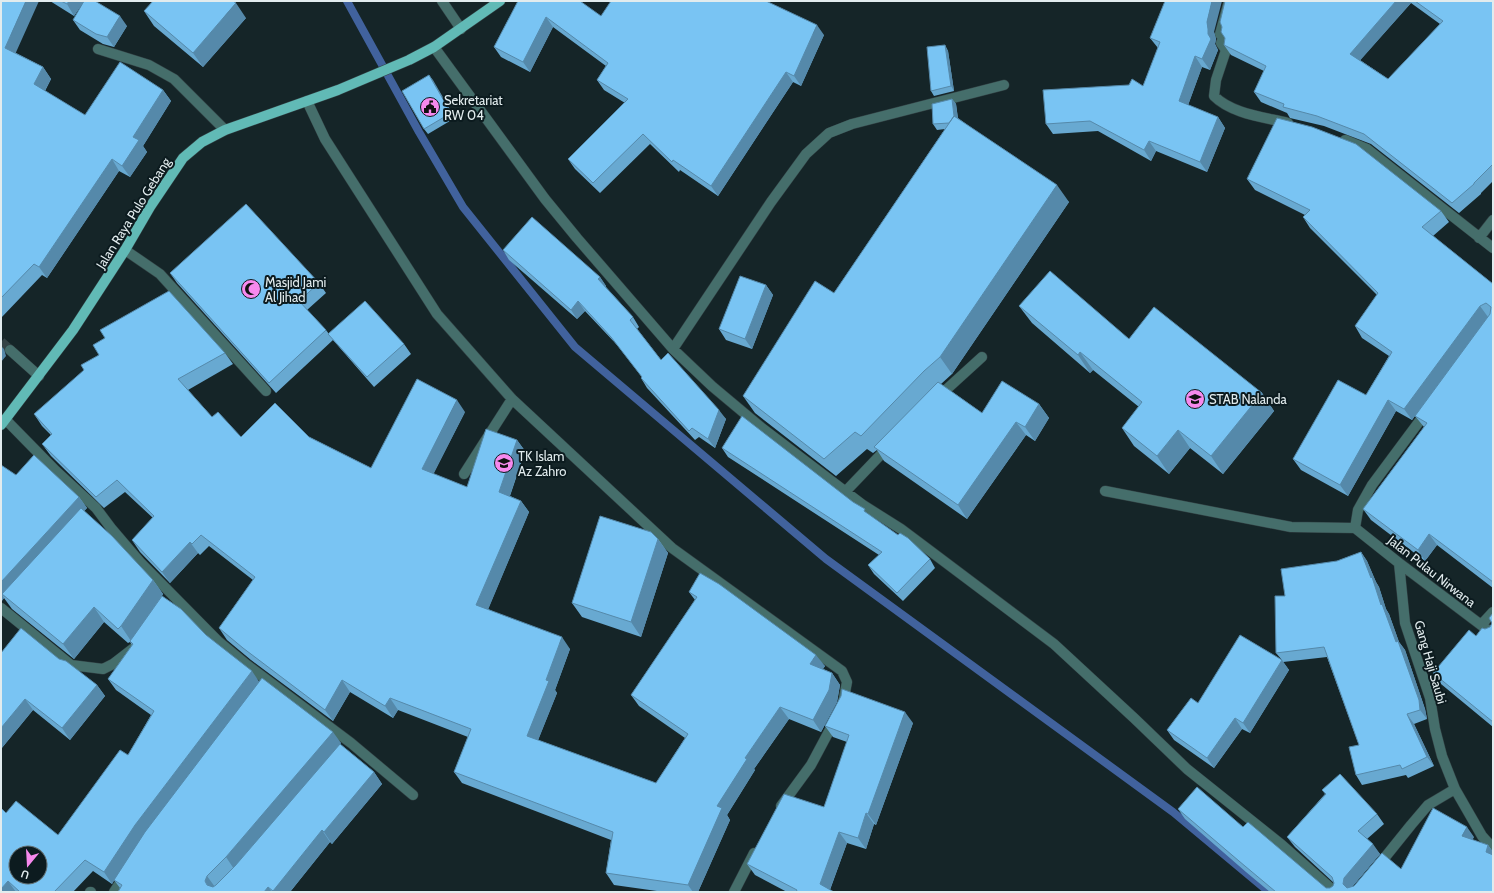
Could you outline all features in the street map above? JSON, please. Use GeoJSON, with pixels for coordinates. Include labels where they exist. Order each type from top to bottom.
{"type":"FeatureCollection","features":[{"type":"Feature","properties":{"kind":"main road","name":"Jalan Raya Pulo Gebang"},"geometry":{"type":"LineString","coordinates":[[4,423],[73,330],[125,250],[150,207],[183,158],[202,142],[225,130],[338,90],[409,60],[434,47],[461,29],[495,2]]}},
{"type":"Feature","properties":{"kind":"street"},"geometry":{"type":"LineString","coordinates":[[442,1],[461,29]]}},
{"type":"Feature","properties":{"kind":"street"},"geometry":{"type":"LineString","coordinates":[[1230,1],[1220,34],[1223,38],[1220,43],[1226,50],[1216,80],[1214,96],[1220,102],[1244,113],[1295,125]]}},
{"type":"Feature","properties":{"kind":"street"},"geometry":{"type":"LineString","coordinates":[[434,47],[545,199],[577,238],[673,349],[713,387],[746,415],[863,505],[901,529],[1054,644],[1134,718],[1187,770],[1282,845],[1335,892]]}},
{"type":"Feature","properties":{"kind":"street"},"geometry":{"type":"LineString","coordinates":[[98,49],[149,64],[174,79],[225,130]]}},
{"type":"Feature","properties":{"kind":"street"},"geometry":{"type":"LineString","coordinates":[[673,349],[771,202],[806,154],[829,133],[852,124],[1004,84]]}},
{"type":"Feature","properties":{"kind":"street"},"geometry":{"type":"LineString","coordinates":[[307,101],[325,139],[437,314],[512,399],[672,548],[842,671],[848,682],[843,704],[811,765],[777,812]]}},
{"type":"Feature","properties":{"kind":"street"},"geometry":{"type":"LineString","coordinates":[[1334,136],[1367,148],[1493,248]]}},
{"type":"Feature","properties":{"kind":"street"},"geometry":{"type":"LineString","coordinates":[[1479,238],[1493,220]]}},
{"type":"Feature","properties":{"kind":"street"},"geometry":{"type":"LineString","coordinates":[[125,250],[160,274],[266,391]]}},
{"type":"Feature","properties":{"kind":"street"},"geometry":{"type":"LineString","coordinates":[[10,350],[39,376]]}},
{"type":"Feature","properties":{"kind":"street"},"geometry":{"type":"LineString","coordinates":[[930,404],[982,357]]}},
{"type":"Feature","properties":{"kind":"street"},"geometry":{"type":"LineString","coordinates":[[464,474],[512,399]]}},
{"type":"Feature","properties":{"kind":"street"},"geometry":{"type":"LineString","coordinates":[[1105,491],[1291,527],[1355,528],[1358,510],[1372,485],[1433,403]]}},
{"type":"Feature","properties":{"kind":"street"},"geometry":{"type":"LineString","coordinates":[[4,423],[56,471],[93,510],[130,550],[169,597],[267,684],[413,795]]}},
{"type":"Feature","properties":{"kind":"street"},"geometry":{"type":"LineString","coordinates":[[846,491],[898,437]]}},
{"type":"Feature","properties":{"kind":"street","name":"Jalan Pulau Nirwana"},"geometry":{"type":"LineString","coordinates":[[1355,528],[1493,634]]}},
{"type":"Feature","properties":{"kind":"street","name":"Gang Haji Saubi"},"geometry":{"type":"LineString","coordinates":[[1399,563],[1405,623],[1430,698],[1435,729],[1442,756],[1455,789],[1482,836],[1493,848]]}},
{"type":"Feature","properties":{"kind":"street"},"geometry":{"type":"LineString","coordinates":[[4,607],[71,665],[103,669],[113,664],[141,639]]}},
{"type":"Feature","properties":{"kind":"street"},"geometry":{"type":"LineString","coordinates":[[1481,625],[1493,612]]}},
{"type":"Feature","properties":{"kind":"street"},"geometry":{"type":"LineString","coordinates":[[1373,872],[1420,814],[1428,806],[1455,789]]}},
{"type":"Feature","properties":{"kind":"street"},"geometry":{"type":"LineString","coordinates":[[734,892],[758,845]]}},
{"type":"Feature","properties":{"kind":"street"},"geometry":{"type":"LineString","coordinates":[[114,892],[131,866]]}},
{"type":"Feature","properties":{"kind":"building"},"geometry":{"type":"Polygon","coordinates":[[[1,1],[26,1],[5,48],[43,67],[34,84],[85,115],[120,62],[163,90],[133,137],[139,140],[122,166],[112,159],[39,267],[34,264],[1,298],[1,1]]]}},
{"type":"Feature","properties":{"kind":"building"},"geometry":{"type":"Polygon","coordinates":[[[61,1],[69,1],[67,4],[61,1]]]}},
{"type":"Feature","properties":{"kind":"building"},"geometry":{"type":"Polygon","coordinates":[[[84,1],[95,1],[120,16],[107,37],[96,34],[73,20],[84,1]]]}},
{"type":"Feature","properties":{"kind":"building"},"geometry":{"type":"Polygon","coordinates":[[[153,1],[233,1],[236,3],[193,53],[144,11],[153,1]]]}},
{"type":"Feature","properties":{"kind":"building"},"geometry":{"type":"Polygon","coordinates":[[[518,1],[580,1],[601,16],[611,1],[766,1],[817,25],[794,76],[786,72],[711,186],[673,160],[672,162],[643,134],[593,183],[568,159],[628,99],[597,80],[608,63],[546,17],[523,62],[494,47],[518,1]]]}},
{"type":"Feature","properties":{"kind":"building"},"geometry":{"type":"Polygon","coordinates":[[[1165,1],[1212,1],[1207,22],[1208,34],[1211,39],[1202,59],[1195,56],[1179,101],[1218,117],[1200,162],[1149,141],[1144,150],[1090,121],[1046,124],[1043,90],[1129,85],[1132,79],[1143,86],[1160,42],[1150,38],[1165,1]]]}},
{"type":"Feature","properties":{"kind":"building"},"geometry":{"type":"Polygon","coordinates":[[[1225,1],[1396,1],[1350,54],[1388,79],[1443,21],[1415,1],[1493,1],[1493,164],[1474,184],[1452,203],[1364,134],[1317,116],[1283,107],[1284,104],[1254,92],[1266,66],[1224,45],[1225,38],[1221,32],[1222,27],[1220,22],[1225,1]]]}},
{"type":"Feature","properties":{"kind":"building"},"geometry":{"type":"Polygon","coordinates":[[[945,45],[951,86],[931,91],[927,47],[945,45]]]}},
{"type":"Feature","properties":{"kind":"building","name":"Sekretariat RW 04"},"geometry":{"type":"Polygon","coordinates":[[[429,75],[451,113],[424,129],[402,91],[429,75]]]}},
{"type":"Feature","properties":{"kind":"building"},"geometry":{"type":"Polygon","coordinates":[[[952,99],[954,116],[949,123],[933,124],[932,104],[952,99]]]}},
{"type":"Feature","properties":{"kind":"building"},"geometry":{"type":"Polygon","coordinates":[[[954,116],[1057,185],[940,357],[924,371],[861,436],[855,432],[824,459],[743,396],[815,281],[834,293],[954,116]]]}},
{"type":"Feature","properties":{"kind":"building"},"geometry":{"type":"Polygon","coordinates":[[[1277,118],[1312,127],[1356,144],[1441,211],[1422,227],[1493,284],[1493,582],[1429,534],[1418,550],[1363,509],[1427,423],[1415,416],[1490,314],[1491,307],[1486,303],[1480,306],[1404,409],[1388,400],[1340,485],[1293,459],[1338,380],[1366,395],[1392,352],[1355,326],[1378,293],[1303,217],[1310,210],[1247,179],[1277,118]]]}},
{"type":"Feature","properties":{"kind":"building","name":"Masjid Jami Al Jihad"},"geometry":{"type":"Polygon","coordinates":[[[246,204],[319,283],[299,301],[326,330],[269,383],[170,273],[246,204]]]}},
{"type":"Feature","properties":{"kind":"building"},"geometry":{"type":"Polygon","coordinates":[[[532,217],[600,277],[598,279],[633,317],[630,320],[661,360],[668,353],[719,410],[708,439],[692,428],[689,431],[641,378],[642,377],[611,337],[578,301],[571,310],[503,250],[532,217]]]}},
{"type":"Feature","properties":{"kind":"building"},"geometry":{"type":"Polygon","coordinates":[[[1050,271],[1129,339],[1154,307],[1262,393],[1211,456],[1178,430],[1157,456],[1122,428],[1142,402],[1080,352],[1078,355],[1019,306],[1050,271]]]}},
{"type":"Feature","properties":{"kind":"building"},"geometry":{"type":"Polygon","coordinates":[[[740,276],[766,285],[745,339],[719,329],[740,276]]]}},
{"type":"Feature","properties":{"kind":"building"},"geometry":{"type":"Polygon","coordinates":[[[169,291],[225,353],[178,379],[212,417],[218,412],[241,437],[275,403],[309,437],[371,468],[417,379],[457,400],[422,469],[467,487],[486,429],[517,440],[499,492],[521,501],[476,605],[562,637],[546,680],[549,681],[527,736],[656,783],[688,734],[631,695],[697,597],[689,592],[700,573],[719,584],[816,655],[810,664],[832,673],[829,690],[813,720],[780,707],[745,758],[747,759],[717,806],[722,808],[688,885],[606,873],[613,832],[454,772],[471,729],[390,698],[385,706],[342,680],[325,710],[219,628],[255,577],[201,535],[192,544],[190,542],[162,572],[132,540],[154,516],[117,480],[96,497],[42,444],[52,434],[34,414],[84,370],[81,365],[99,355],[93,345],[105,338],[100,330],[169,291]]]}},
{"type":"Feature","properties":{"kind":"building"},"geometry":{"type":"Polygon","coordinates":[[[365,301],[404,344],[367,377],[328,334],[365,301]]]}},
{"type":"Feature","properties":{"kind":"building"},"geometry":{"type":"Polygon","coordinates":[[[1002,381],[1039,404],[1025,427],[1016,422],[958,505],[874,447],[938,382],[982,413],[1002,381]]]}},
{"type":"Feature","properties":{"kind":"building"},"geometry":{"type":"Polygon","coordinates":[[[742,416],[853,502],[865,509],[864,511],[898,535],[900,533],[908,538],[930,559],[897,593],[868,565],[882,552],[722,448],[742,416]]]}},
{"type":"Feature","properties":{"kind":"building"},"geometry":{"type":"Polygon","coordinates":[[[34,455],[79,497],[1,582],[1,465],[16,475],[34,455]]]}},
{"type":"Feature","properties":{"kind":"building"},"geometry":{"type":"Polygon","coordinates":[[[81,508],[112,536],[153,580],[118,629],[94,607],[63,644],[2,594],[81,508]]]}},
{"type":"Feature","properties":{"kind":"building"},"geometry":{"type":"Polygon","coordinates":[[[600,516],[651,532],[658,539],[631,622],[572,603],[600,516]]]}},
{"type":"Feature","properties":{"kind":"building"},"geometry":{"type":"Polygon","coordinates":[[[1361,552],[1396,642],[1398,641],[1419,700],[1420,710],[1407,714],[1427,757],[1402,769],[1400,765],[1356,775],[1349,747],[1359,745],[1324,647],[1276,653],[1275,596],[1285,596],[1281,569],[1337,561],[1361,552]]]}},
{"type":"Feature","properties":{"kind":"building"},"geometry":{"type":"Polygon","coordinates":[[[162,596],[181,609],[206,635],[252,671],[135,825],[104,872],[85,860],[54,892],[20,892],[12,885],[48,885],[48,845],[8,845],[8,881],[1,889],[1,808],[6,813],[16,801],[58,835],[120,750],[128,755],[154,711],[108,679],[133,644],[130,641],[162,596]]]}},
{"type":"Feature","properties":{"kind":"building"},"geometry":{"type":"Polygon","coordinates":[[[1493,613],[1493,722],[1433,673],[1469,630],[1476,636],[1482,628],[1485,629],[1490,627],[1492,623],[1489,618],[1493,613]]]}},
{"type":"Feature","properties":{"kind":"building"},"geometry":{"type":"Polygon","coordinates":[[[21,628],[59,659],[66,661],[97,685],[62,728],[25,699],[1,728],[1,653],[21,628]]]}},
{"type":"Feature","properties":{"kind":"building"},"geometry":{"type":"Polygon","coordinates":[[[1240,635],[1282,660],[1243,723],[1235,718],[1207,758],[1167,730],[1191,698],[1198,703],[1240,635]]]}},
{"type":"Feature","properties":{"kind":"building"},"geometry":{"type":"Polygon","coordinates":[[[262,678],[333,732],[226,857],[207,876],[205,881],[207,885],[213,887],[216,885],[235,866],[340,744],[374,772],[324,832],[322,830],[273,891],[268,887],[264,892],[118,892],[122,885],[114,880],[145,832],[262,678]]]}},
{"type":"Feature","properties":{"kind":"building"},"geometry":{"type":"Polygon","coordinates":[[[842,689],[905,712],[868,814],[866,813],[858,838],[839,832],[820,884],[834,892],[796,892],[797,890],[747,864],[784,794],[824,807],[849,735],[825,726],[841,696],[842,689]]]}},
{"type":"Feature","properties":{"kind":"building"},"geometry":{"type":"Polygon","coordinates":[[[1340,774],[1377,814],[1358,831],[1373,844],[1344,878],[1343,884],[1347,888],[1354,886],[1382,853],[1401,869],[1433,808],[1467,827],[1462,836],[1488,845],[1486,852],[1493,855],[1493,892],[1276,892],[1178,809],[1197,787],[1243,827],[1248,822],[1326,888],[1330,888],[1334,883],[1332,877],[1287,837],[1326,794],[1322,790],[1340,774]]]}},
{"type":"Feature","properties":{"kind":"waterway"},"geometry":{"type":"LineString","coordinates":[[347,1],[419,132],[463,207],[575,347],[826,559],[1173,812],[1269,892]]}},
{"type":"Feature","properties":{"kind":"tunnel"},"geometry":{"type":"LineString","coordinates":[[1,342],[10,350]]}},
{"type":"Feature","properties":{"kind":"place","name":"Sekretariat RW 04"},"geometry":{"type":"Point","coordinates":[430,107]}},
{"type":"Feature","properties":{"kind":"place","name":"Masjid Jami Al Jihad"},"geometry":{"type":"Point","coordinates":[251,289]}},
{"type":"Feature","properties":{"kind":"place","name":"STAB Nalanda"},"geometry":{"type":"Point","coordinates":[1195,399]}},
{"type":"Feature","properties":{"kind":"place","name":"TK Islam Az Zahro"},"geometry":{"type":"Point","coordinates":[504,463]}}]}
